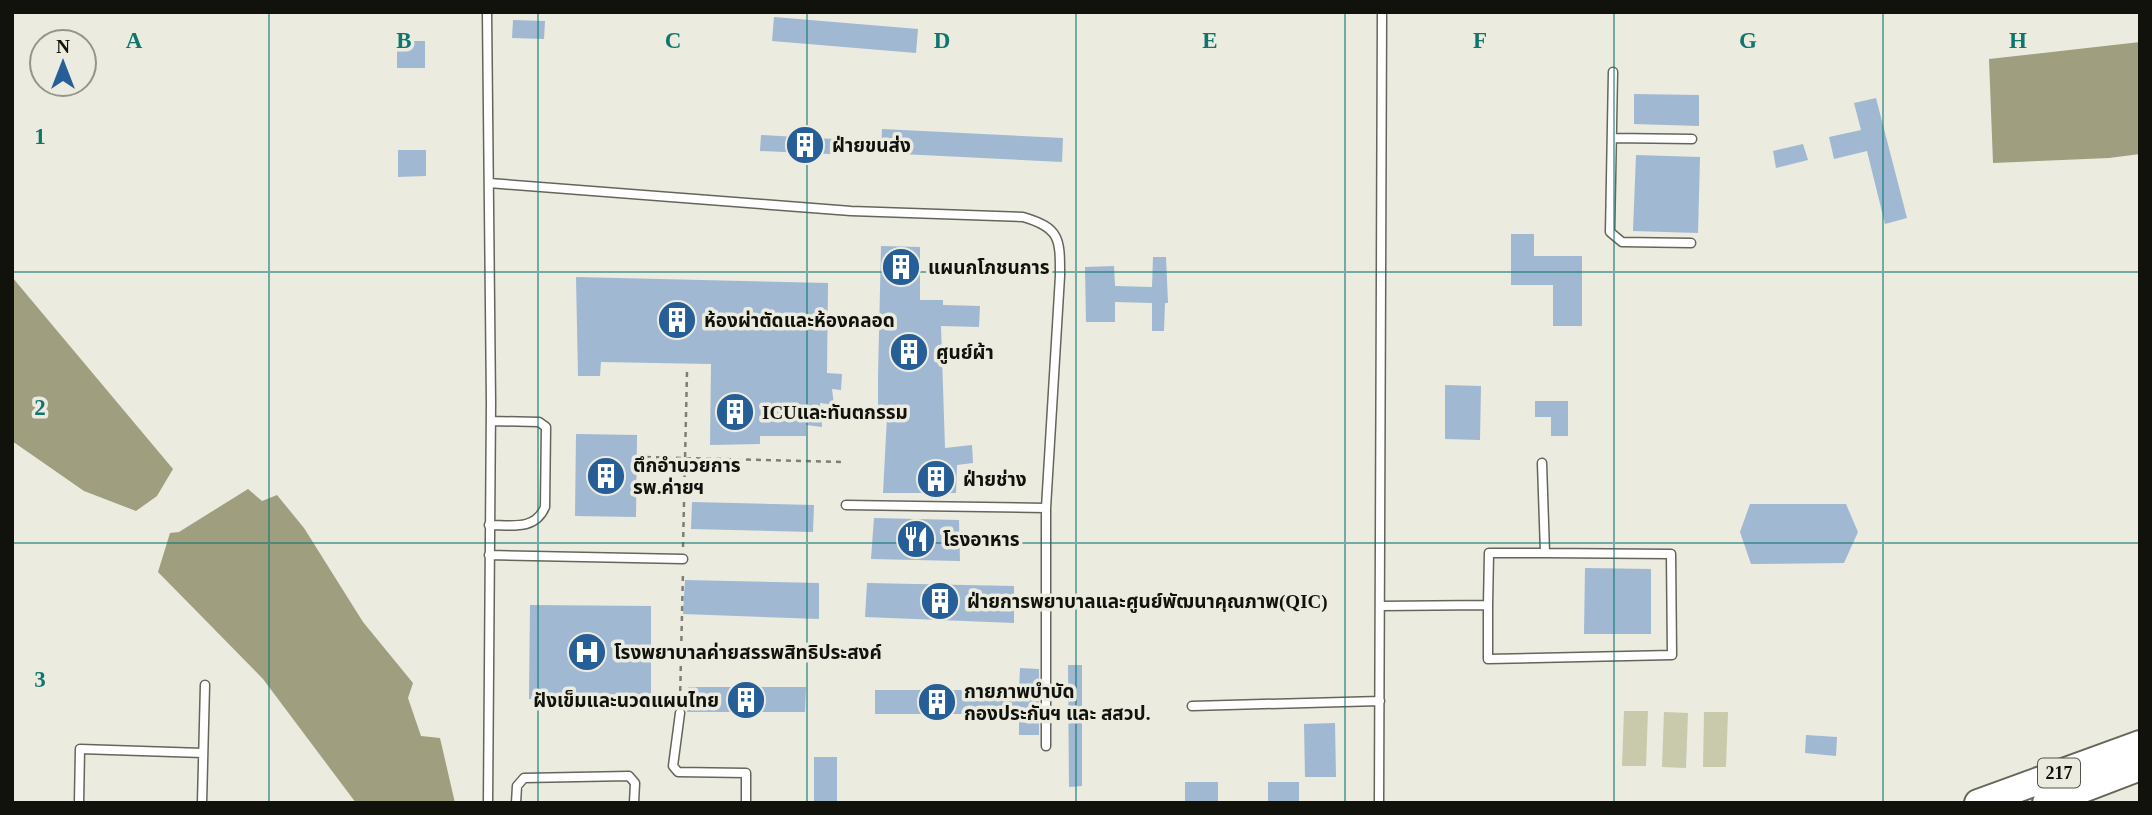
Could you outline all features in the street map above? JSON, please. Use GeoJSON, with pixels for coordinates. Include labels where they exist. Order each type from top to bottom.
{"type":"FeatureCollection","features":[{"type":"Feature","properties":{"kind":"main road","name":"217"},"geometry":{"type":"LineString","coordinates":[[1978,803],[2140,744]]}},
{"type":"Feature","properties":{"kind":"main road","name":"217"},"geometry":{"type":"LineString","coordinates":[[2046,803],[2140,767]]}},
{"type":"Feature","properties":{"kind":"lane"},"geometry":{"type":"LineString","coordinates":[[487,12],[491,421],[488,803]]}},
{"type":"Feature","properties":{"kind":"lane"},"geometry":{"type":"LineString","coordinates":[[1379,803],[1381,12]]}},
{"type":"Feature","properties":{"kind":"lane"},"geometry":{"type":"LineString","coordinates":[[1613,72],[1611,232],[1622,242],[1691,243]]}},
{"type":"Feature","properties":{"kind":"lane"},"geometry":{"type":"LineString","coordinates":[[1612,138],[1692,139]]}},
{"type":"Feature","properties":{"kind":"lane"},"geometry":{"type":"LineString","coordinates":[[489,183],[851,211],[1023,218],[1045,223],[1055,232],[1060,249],[1046,508],[1046,746]]}},
{"type":"Feature","properties":{"kind":"lane"},"geometry":{"type":"LineString","coordinates":[[489,525],[531,524],[540,518],[545,507],[547,427],[539,422],[491,421]]}},
{"type":"Feature","properties":{"kind":"lane"},"geometry":{"type":"LineString","coordinates":[[1542,463],[1545,553]]}},
{"type":"Feature","properties":{"kind":"lane"},"geometry":{"type":"LineString","coordinates":[[846,505],[1046,508]]}},
{"type":"Feature","properties":{"kind":"lane"},"geometry":{"type":"LineString","coordinates":[[1489,553],[1671,554],[1672,655],[1488,659],[1488,605],[1489,553]]}},
{"type":"Feature","properties":{"kind":"lane"},"geometry":{"type":"LineString","coordinates":[[489,555],[683,559]]}},
{"type":"Feature","properties":{"kind":"lane"},"geometry":{"type":"LineString","coordinates":[[1380,606],[1488,605]]}},
{"type":"Feature","properties":{"kind":"lane"},"geometry":{"type":"LineString","coordinates":[[202,803],[205,685]]}},
{"type":"Feature","properties":{"kind":"lane"},"geometry":{"type":"LineString","coordinates":[[1192,706],[1380,701]]}},
{"type":"Feature","properties":{"kind":"lane"},"geometry":{"type":"LineString","coordinates":[[680,713],[673,766],[678,772],[746,773],[746,803]]}},
{"type":"Feature","properties":{"kind":"lane"},"geometry":{"type":"LineString","coordinates":[[79,803],[80,749],[203,753]]}},
{"type":"Feature","properties":{"kind":"lane"},"geometry":{"type":"LineString","coordinates":[[516,803],[517,786],[523,778],[629,776],[635,783],[634,803]]}},
{"type":"Feature","properties":{"kind":"path"},"geometry":{"type":"LineString","coordinates":[[680,713],[687,372]]}},
{"type":"Feature","properties":{"kind":"path"},"geometry":{"type":"LineString","coordinates":[[646,457],[845,463]]}},
{"type":"Feature","properties":{"kind":"green space"},"geometry":{"type":"Polygon","coordinates":[[[1624,711],[1648,711],[1646,766],[1622,766],[1624,711]]]}},
{"type":"Feature","properties":{"kind":"green space"},"geometry":{"type":"Polygon","coordinates":[[[1664,712],[1688,713],[1686,768],[1662,767],[1664,712]]]}},
{"type":"Feature","properties":{"kind":"green space"},"geometry":{"type":"Polygon","coordinates":[[[1704,712],[1728,712],[1726,767],[1703,767],[1704,712]]]}},
{"type":"Feature","properties":{"kind":"shaded area"},"geometry":{"type":"Polygon","coordinates":[[[2140,42],[2140,154],[1993,163],[1989,59],[2140,42]]]}},
{"type":"Feature","properties":{"kind":"shaded area"},"geometry":{"type":"Polygon","coordinates":[[[12,277],[173,469],[157,496],[136,511],[84,491],[12,441],[12,277]]]}},
{"type":"Feature","properties":{"kind":"shaded area"},"geometry":{"type":"Polygon","coordinates":[[[248,489],[262,501],[277,495],[304,528],[363,622],[413,683],[408,698],[421,736],[440,738],[455,803],[356,803],[263,679],[158,572],[170,533],[179,532],[248,489]]]}},
{"type":"Feature","properties":{"kind":"building"},"geometry":{"type":"Polygon","coordinates":[[[774,17],[918,29],[916,53],[772,41],[774,17]]]}},
{"type":"Feature","properties":{"kind":"building"},"geometry":{"type":"Polygon","coordinates":[[[513,20],[545,21],[544,39],[512,38],[513,20]]]}},
{"type":"Feature","properties":{"kind":"building"},"geometry":{"type":"Polygon","coordinates":[[[397,41],[425,41],[425,68],[397,68],[397,41]]]}},
{"type":"Feature","properties":{"kind":"building"},"geometry":{"type":"Polygon","coordinates":[[[1634,94],[1699,95],[1699,126],[1634,124],[1634,94]]]}},
{"type":"Feature","properties":{"kind":"building"},"geometry":{"type":"Polygon","coordinates":[[[1876,98],[1907,218],[1885,224],[1867,151],[1834,159],[1829,137],[1861,130],[1854,103],[1876,98]]]}},
{"type":"Feature","properties":{"kind":"building"},"geometry":{"type":"Polygon","coordinates":[[[882,129],[1063,138],[1062,162],[881,153],[882,129]]]}},
{"type":"Feature","properties":{"kind":"building","name":"ฝ่ายขนส่ง"},"geometry":{"type":"Polygon","coordinates":[[[761,135],[851,140],[850,155],[760,151],[761,135]]]}},
{"type":"Feature","properties":{"kind":"building"},"geometry":{"type":"Polygon","coordinates":[[[1803,144],[1808,160],[1776,168],[1773,151],[1803,144]]]}},
{"type":"Feature","properties":{"kind":"building"},"geometry":{"type":"Polygon","coordinates":[[[398,150],[426,150],[426,176],[398,177],[398,150]]]}},
{"type":"Feature","properties":{"kind":"building"},"geometry":{"type":"Polygon","coordinates":[[[1636,155],[1700,157],[1698,233],[1633,231],[1636,155]]]}},
{"type":"Feature","properties":{"kind":"building"},"geometry":{"type":"Polygon","coordinates":[[[1511,234],[1534,234],[1534,256],[1582,256],[1582,326],[1553,326],[1553,285],[1511,285],[1511,234]]]}},
{"type":"Feature","properties":{"kind":"building"},"geometry":{"type":"Polygon","coordinates":[[[881,246],[920,247],[920,300],[943,300],[943,305],[980,306],[979,327],[941,326],[945,448],[972,445],[973,463],[957,465],[956,493],[883,493],[887,417],[878,417],[881,246]]]}},
{"type":"Feature","properties":{"kind":"building"},"geometry":{"type":"Polygon","coordinates":[[[1153,257],[1166,257],[1168,303],[1165,303],[1164,331],[1152,331],[1152,303],[1115,302],[1115,322],[1086,322],[1085,267],[1114,266],[1115,286],[1152,287],[1153,257]]]}},
{"type":"Feature","properties":{"kind":"building"},"geometry":{"type":"Polygon","coordinates":[[[576,277],[828,283],[827,373],[842,374],[841,390],[832,389],[834,405],[820,403],[822,427],[806,425],[806,436],[760,436],[760,444],[710,445],[711,364],[601,362],[600,376],[578,376],[576,277]]]}},
{"type":"Feature","properties":{"kind":"building"},"geometry":{"type":"Polygon","coordinates":[[[1445,385],[1481,386],[1480,440],[1445,439],[1445,385]]]}},
{"type":"Feature","properties":{"kind":"building"},"geometry":{"type":"Polygon","coordinates":[[[1535,401],[1568,401],[1568,436],[1551,436],[1551,417],[1535,417],[1535,401]]]}},
{"type":"Feature","properties":{"kind":"building","name":"ตึกอำนวยการ รพ.ค่ายฯ"},"geometry":{"type":"Polygon","coordinates":[[[576,434],[637,435],[636,517],[575,516],[576,434]]]}},
{"type":"Feature","properties":{"kind":"building"},"geometry":{"type":"Polygon","coordinates":[[[692,502],[814,505],[813,532],[691,529],[692,502]]]}},
{"type":"Feature","properties":{"kind":"building"},"geometry":{"type":"Polygon","coordinates":[[[1750,504],[1846,504],[1858,532],[1844,563],[1751,564],[1740,532],[1750,504]]]}},
{"type":"Feature","properties":{"kind":"building","name":"โรงอาหาร"},"geometry":{"type":"Polygon","coordinates":[[[874,518],[959,520],[960,561],[871,559],[874,518]]]}},
{"type":"Feature","properties":{"kind":"building"},"geometry":{"type":"Polygon","coordinates":[[[1585,568],[1651,569],[1651,634],[1584,634],[1585,568]]]}},
{"type":"Feature","properties":{"kind":"building"},"geometry":{"type":"Polygon","coordinates":[[[685,580],[819,583],[819,619],[683,614],[685,580]]]}},
{"type":"Feature","properties":{"kind":"building","name":"ฝ่ายการพยาบาลและศูนย์พัฒนาคุณภาพ(QIC)"},"geometry":{"type":"Polygon","coordinates":[[[867,583],[1014,586],[1014,623],[865,617],[867,583]]]}},
{"type":"Feature","properties":{"kind":"building"},"geometry":{"type":"Polygon","coordinates":[[[530,605],[651,606],[651,699],[529,699],[530,605]]]}},
{"type":"Feature","properties":{"kind":"building"},"geometry":{"type":"Polygon","coordinates":[[[1068,665],[1082,665],[1082,786],[1069,787],[1068,665]]]}},
{"type":"Feature","properties":{"kind":"building","name":"กายภาพบำบัด กองประกันฯ และ สสวป."},"geometry":{"type":"Polygon","coordinates":[[[1020,668],[1039,669],[1039,735],[1019,735],[1019,714],[875,714],[875,690],[1019,690],[1020,668]]]}},
{"type":"Feature","properties":{"kind":"building","name":"ฝังเข็มและนวดแผนไทย"},"geometry":{"type":"Polygon","coordinates":[[[688,687],[806,687],[805,712],[687,712],[688,687]]]}},
{"type":"Feature","properties":{"kind":"building"},"geometry":{"type":"Polygon","coordinates":[[[1335,723],[1336,777],[1305,777],[1304,724],[1335,723]]]}},
{"type":"Feature","properties":{"kind":"building"},"geometry":{"type":"Polygon","coordinates":[[[1806,735],[1837,737],[1836,756],[1805,753],[1806,735]]]}},
{"type":"Feature","properties":{"kind":"building"},"geometry":{"type":"Polygon","coordinates":[[[814,757],[837,757],[837,803],[814,803],[814,757]]]}},
{"type":"Feature","properties":{"kind":"building"},"geometry":{"type":"Polygon","coordinates":[[[1185,782],[1218,782],[1218,803],[1185,803],[1185,782]]]}},
{"type":"Feature","properties":{"kind":"building"},"geometry":{"type":"Polygon","coordinates":[[[1268,782],[1299,782],[1299,803],[1268,803],[1268,782]]]}},
{"type":"Feature","properties":{"kind":"place","name":"ฝ่ายขนส่ง"},"geometry":{"type":"Point","coordinates":[805,145]}},
{"type":"Feature","properties":{"kind":"place","name":"แผนกโภชนการ"},"geometry":{"type":"Point","coordinates":[901,267]}},
{"type":"Feature","properties":{"kind":"place","name":"ห้องผ่าตัดและห้องคลอด"},"geometry":{"type":"Point","coordinates":[677,320]}},
{"type":"Feature","properties":{"kind":"place","name":"ศูนย์ผ้า"},"geometry":{"type":"Point","coordinates":[909,352]}},
{"type":"Feature","properties":{"kind":"place","name":"ICUและทันตกรรม"},"geometry":{"type":"Point","coordinates":[735,412]}},
{"type":"Feature","properties":{"kind":"place","name":"ตึกอำนวยการ รพ.ค่ายฯ"},"geometry":{"type":"Point","coordinates":[606,476]}},
{"type":"Feature","properties":{"kind":"place","name":"ฝ่ายช่าง"},"geometry":{"type":"Point","coordinates":[936,479]}},
{"type":"Feature","properties":{"kind":"place","name":"โรงอาหาร"},"geometry":{"type":"Point","coordinates":[916,539]}},
{"type":"Feature","properties":{"kind":"place","name":"ฝ่ายการพยาบาลและศูนย์พัฒนาคุณภาพ(QIC)"},"geometry":{"type":"Point","coordinates":[940,601]}},
{"type":"Feature","properties":{"kind":"place","name":"โรงพยาบาลค่ายสรรพสิทธิประสงค์"},"geometry":{"type":"Point","coordinates":[587,652]}},
{"type":"Feature","properties":{"kind":"place","name":"ฝังเข็มและนวดแผนไทย"},"geometry":{"type":"Point","coordinates":[746,700]}},
{"type":"Feature","properties":{"kind":"place","name":"กายภาพบำบัด กองประกันฯ และ สสวป."},"geometry":{"type":"Point","coordinates":[937,702]}}]}
